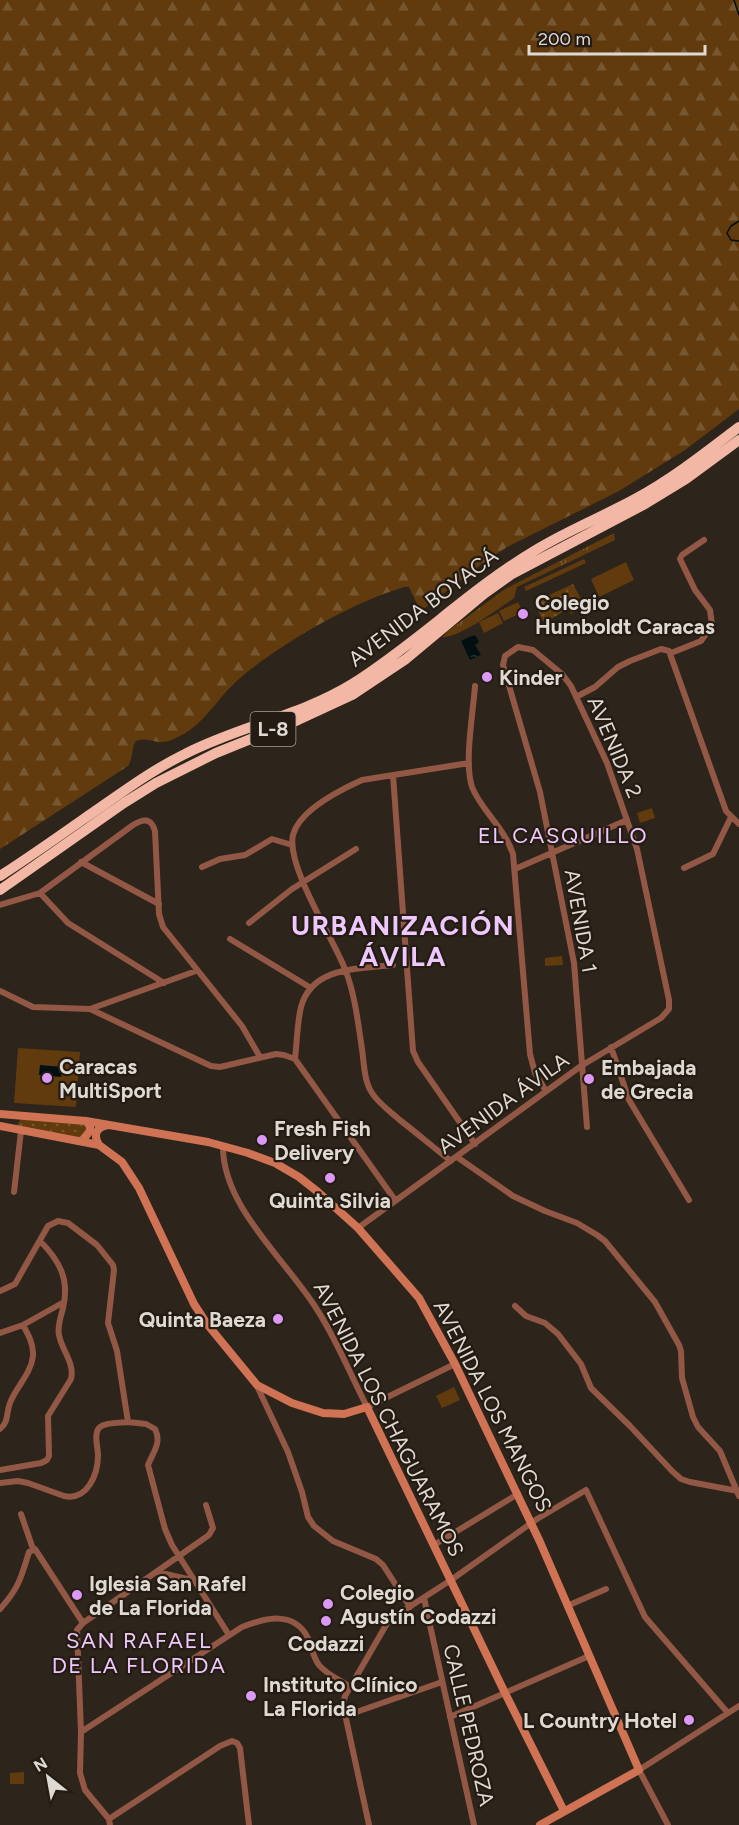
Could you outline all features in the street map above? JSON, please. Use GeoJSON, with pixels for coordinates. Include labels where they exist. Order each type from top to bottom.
{"type":"FeatureCollection","features":[{"type":"Feature","properties":{"kind":"highway","name":"AVENIDA BOYACÁ"},"geometry":{"type":"LineString","coordinates":[[0,876],[149,773],[211,742],[303,708],[350,685],[402,650],[477,588],[504,569],[537,549],[637,498],[686,468],[739,427]]}},
{"type":"Feature","properties":{"kind":"highway","name":"AVENIDA BOYACÁ"},"geometry":{"type":"LineString","coordinates":[[0,890],[156,783],[216,753],[298,720],[352,695],[406,660],[477,600],[512,574],[645,504],[686,479],[739,440]]}},
{"type":"Feature","properties":{"kind":"street"},"geometry":{"type":"LineString","coordinates":[[671,653],[701,641],[712,625],[710,610],[695,590],[680,560],[682,555],[704,540]]}},
{"type":"Feature","properties":{"kind":"street","name":"AVENIDA 1"},"geometry":{"type":"LineString","coordinates":[[537,653],[528,648],[518,647],[505,656],[503,665],[540,792],[574,963],[586,1126]]}},
{"type":"Feature","properties":{"kind":"street"},"geometry":{"type":"LineString","coordinates":[[576,697],[595,687],[618,667],[661,649],[668,650],[671,653],[726,811],[739,824]]}},
{"type":"Feature","properties":{"kind":"street","name":"AVENIDA 2"},"geometry":{"type":"LineString","coordinates":[[537,653],[562,674],[576,697],[607,763],[637,849],[669,1009]]}},
{"type":"Feature","properties":{"kind":"street"},"geometry":{"type":"LineString","coordinates":[[475,686],[469,763],[473,788],[505,835],[513,854],[530,1054],[535,1073],[546,1091]]}},
{"type":"Feature","properties":{"kind":"street"},"geometry":{"type":"LineString","coordinates":[[451,1161],[388,1110],[370,1091],[357,1016],[346,970],[293,857],[292,845],[294,831],[298,824],[318,804],[362,780],[469,763]]}},
{"type":"Feature","properties":{"kind":"street"},"geometry":{"type":"LineString","coordinates":[[393,775],[413,1051],[418,1062],[475,1144]]}},
{"type":"Feature","properties":{"kind":"street"},"geometry":{"type":"LineString","coordinates":[[684,868],[713,854],[731,818]]}},
{"type":"Feature","properties":{"kind":"street"},"geometry":{"type":"LineString","coordinates":[[0,906],[40,894],[138,822],[147,819],[155,831],[159,904],[163,927],[242,1026],[260,1057]]}},
{"type":"Feature","properties":{"kind":"street"},"geometry":{"type":"LineString","coordinates":[[515,869],[627,820]]}},
{"type":"Feature","properties":{"kind":"street"},"geometry":{"type":"LineString","coordinates":[[202,867],[220,859],[245,855],[272,839],[292,845]]}},
{"type":"Feature","properties":{"kind":"street"},"geometry":{"type":"LineString","coordinates":[[249,923],[304,882],[356,849]]}},
{"type":"Feature","properties":{"kind":"street"},"geometry":{"type":"LineString","coordinates":[[81,862],[159,904]]}},
{"type":"Feature","properties":{"kind":"street"},"geometry":{"type":"LineString","coordinates":[[40,894],[68,923],[164,983]]}},
{"type":"Feature","properties":{"kind":"street"},"geometry":{"type":"LineString","coordinates":[[230,939],[311,988]]}},
{"type":"Feature","properties":{"kind":"street"},"geometry":{"type":"LineString","coordinates":[[295,1059],[302,1004],[311,988],[325,976],[346,970],[393,965]]}},
{"type":"Feature","properties":{"kind":"street"},"geometry":{"type":"LineString","coordinates":[[0,991],[33,1007],[90,1009],[196,971]]}},
{"type":"Feature","properties":{"kind":"street"},"geometry":{"type":"LineString","coordinates":[[90,1009],[210,1066],[284,1055],[295,1059],[395,1200]]}},
{"type":"Feature","properties":{"kind":"street","name":"AVENIDA ÁVILA"},"geometry":{"type":"LineString","coordinates":[[358,1228],[581,1066],[661,1018],[669,1009]]}},
{"type":"Feature","properties":{"kind":"street"},"geometry":{"type":"LineString","coordinates":[[611,1047],[630,1100],[688,1200]]}},
{"type":"Feature","properties":{"kind":"street","name":"AVENIDA LOS MANGOS"},"geometry":{"type":"LineString","coordinates":[[0,1114],[86,1121],[208,1142],[248,1153],[287,1170],[318,1192],[358,1228],[419,1298],[455,1364],[518,1494],[639,1770]]}},
{"type":"Feature","properties":{"kind":"street"},"geometry":{"type":"LineString","coordinates":[[20,1131],[15,1126],[15,1122],[21,1116]]}},
{"type":"Feature","properties":{"kind":"street"},"geometry":{"type":"LineString","coordinates":[[82,1141],[90,1131],[90,1126],[86,1121]]}},
{"type":"Feature","properties":{"kind":"street"},"geometry":{"type":"LineString","coordinates":[[99,1145],[95,1133],[100,1128],[109,1125]]}},
{"type":"Feature","properties":{"kind":"street"},"geometry":{"type":"LineString","coordinates":[[0,1126],[99,1145],[115,1155],[128,1169],[194,1304],[207,1324],[257,1385],[288,1452],[308,1517],[314,1526],[333,1541],[376,1559],[383,1565],[410,1607]]}},
{"type":"Feature","properties":{"kind":"street"},"geometry":{"type":"LineString","coordinates":[[14,1192],[20,1131]]}},
{"type":"Feature","properties":{"kind":"street","name":"AVENIDA LOS CHAGUARAMOS"},"geometry":{"type":"LineString","coordinates":[[223,1147],[226,1170],[233,1190],[258,1230],[296,1278],[318,1311],[564,1811]]}},
{"type":"Feature","properties":{"kind":"street"},"geometry":{"type":"LineString","coordinates":[[457,1157],[513,1196],[588,1228],[615,1253],[655,1302],[674,1335],[681,1351],[682,1378],[693,1417],[698,1427],[720,1451],[738,1493]]}},
{"type":"Feature","properties":{"kind":"street"},"geometry":{"type":"LineString","coordinates":[[0,1291],[15,1284],[51,1224],[61,1221],[68,1223],[97,1245],[113,1265],[114,1270],[108,1323],[117,1351],[128,1422]]}},
{"type":"Feature","properties":{"kind":"street"},"geometry":{"type":"LineString","coordinates":[[0,1470],[45,1462],[49,1456],[48,1416],[73,1372],[58,1332],[64,1302],[64,1281],[58,1262],[40,1241]]}},
{"type":"Feature","properties":{"kind":"street"},"geometry":{"type":"LineString","coordinates":[[0,1333],[23,1324],[64,1302]]}},
{"type":"Feature","properties":{"kind":"street"},"geometry":{"type":"LineString","coordinates":[[515,1306],[526,1316],[545,1323],[558,1334],[581,1364],[591,1388],[681,1479],[738,1493]]}},
{"type":"Feature","properties":{"kind":"street"},"geometry":{"type":"LineString","coordinates":[[0,1429],[7,1420],[9,1406],[29,1370],[33,1356],[32,1346],[23,1324]]}},
{"type":"Feature","properties":{"kind":"street"},"geometry":{"type":"LineString","coordinates":[[257,1385],[292,1403],[323,1413],[344,1414],[367,1407],[455,1364]]}},
{"type":"Feature","properties":{"kind":"street"},"geometry":{"type":"LineString","coordinates":[[0,1483],[18,1481],[64,1497],[78,1496],[87,1489],[95,1473],[99,1427],[128,1422],[146,1424],[155,1429],[158,1434],[155,1452],[148,1465],[165,1529],[178,1556],[229,1635]]}},
{"type":"Feature","properties":{"kind":"street"},"geometry":{"type":"LineString","coordinates":[[369,1825],[345,1716],[344,1700],[384,1626],[531,1523],[586,1490],[645,1617],[728,1713]]}},
{"type":"Feature","properties":{"kind":"street"},"geometry":{"type":"LineString","coordinates":[[435,1545],[518,1494]]}},
{"type":"Feature","properties":{"kind":"street"},"geometry":{"type":"LineString","coordinates":[[206,1505],[212,1522],[212,1532],[83,1623],[77,1630],[81,1732],[80,1773],[83,1785],[109,1822],[226,1742],[237,1743],[240,1748],[249,1825]]}},
{"type":"Feature","properties":{"kind":"street"},"geometry":{"type":"LineString","coordinates":[[21,1514],[33,1549],[37,1550],[83,1623]]}},
{"type":"Feature","properties":{"kind":"street"},"geometry":{"type":"LineString","coordinates":[[0,1609],[17,1588],[28,1552],[33,1549]]}},
{"type":"Feature","properties":{"kind":"street"},"geometry":{"type":"LineString","coordinates":[[157,1572],[196,1582]]}},
{"type":"Feature","properties":{"kind":"street"},"geometry":{"type":"LineString","coordinates":[[567,1606],[606,1589]]}},
{"type":"Feature","properties":{"kind":"street","name":"CALLE PEDROZA"},"geometry":{"type":"LineString","coordinates":[[424,1598],[474,1825]]}},
{"type":"Feature","properties":{"kind":"street"},"geometry":{"type":"LineString","coordinates":[[81,1732],[229,1635],[260,1620],[285,1618],[301,1628],[320,1666],[350,1687]]}},
{"type":"Feature","properties":{"kind":"street"},"geometry":{"type":"LineString","coordinates":[[450,1717],[589,1656]]}},
{"type":"Feature","properties":{"kind":"street"},"geometry":{"type":"LineString","coordinates":[[345,1716],[442,1682]]}},
{"type":"Feature","properties":{"kind":"street"},"geometry":{"type":"LineString","coordinates":[[540,1825],[639,1770],[739,1707]]}},
{"type":"Feature","properties":{"kind":"street"},"geometry":{"type":"LineString","coordinates":[[639,1770],[668,1825]]}},
{"type":"Feature","properties":{"kind":"green space"},"geometry":{"type":"Polygon","coordinates":[[[0,0],[739,0],[739,409],[685,450],[619,491],[507,547],[422,610],[409,587],[404,587],[362,603],[317,625],[256,665],[184,734],[168,741],[143,739],[136,741],[128,766],[0,849],[0,0]]]}},
{"type":"Feature","properties":{"kind":"green space"},"geometry":{"type":"Polygon","coordinates":[[[614,533],[615,540],[517,587],[514,598],[489,615],[469,628],[443,637],[505,589],[614,533]]]}},
{"type":"Feature","properties":{"kind":"green space"},"geometry":{"type":"Polygon","coordinates":[[[584,559],[586,563],[526,591],[524,587],[584,559]]]}},
{"type":"Feature","properties":{"kind":"green space"},"geometry":{"type":"Polygon","coordinates":[[[626,562],[634,580],[599,597],[591,579],[626,562]]]}},
{"type":"Feature","properties":{"kind":"green space"},"geometry":{"type":"Polygon","coordinates":[[[573,584],[585,606],[571,614],[568,609],[546,622],[542,620],[534,602],[573,584]]]}},
{"type":"Feature","properties":{"kind":"green space"},"geometry":{"type":"Polygon","coordinates":[[[518,602],[523,612],[504,621],[499,611],[518,602]]]}},
{"type":"Feature","properties":{"kind":"green space"},"geometry":{"type":"Polygon","coordinates":[[[498,613],[503,623],[484,633],[479,622],[498,613]]]}},
{"type":"Feature","properties":{"kind":"green space"},"geometry":{"type":"Polygon","coordinates":[[[652,808],[655,818],[640,823],[637,813],[652,808]]]}},
{"type":"Feature","properties":{"kind":"green space"},"geometry":{"type":"Polygon","coordinates":[[[562,956],[563,965],[545,966],[545,958],[562,956]]]}},
{"type":"Feature","properties":{"kind":"green space","name":"Caracas MultiSport"},"geometry":{"type":"Polygon","coordinates":[[[18,1048],[80,1052],[76,1107],[14,1103],[18,1048]]]}},
{"type":"Feature","properties":{"kind":"green space"},"geometry":{"type":"Polygon","coordinates":[[[22,1117],[84,1122],[88,1129],[80,1139],[16,1126],[22,1117]]]}},
{"type":"Feature","properties":{"kind":"green space"},"geometry":{"type":"Polygon","coordinates":[[[454,1387],[460,1400],[442,1408],[436,1396],[454,1387]]]}},
{"type":"Feature","properties":{"kind":"green space"},"geometry":{"type":"Polygon","coordinates":[[[24,1772],[24,1784],[10,1784],[10,1773],[24,1772]]]}},
{"type":"Feature","properties":{"kind":"water"},"geometry":{"type":"Polygon","coordinates":[[[475,634],[479,642],[475,645],[481,655],[470,660],[461,641],[475,634]]]}},
{"type":"Feature","properties":{"kind":"water"},"geometry":{"type":"Polygon","coordinates":[[[40,1065],[63,1067],[61,1077],[39,1075],[40,1065]]]}},
{"type":"Feature","properties":{"kind":"waterway"},"geometry":{"type":"LineString","coordinates":[[734,0],[739,15]]}},
{"type":"Feature","properties":{"kind":"waterway"},"geometry":{"type":"LineString","coordinates":[[739,221],[731,226],[727,233],[731,240],[739,241]]}},
{"type":"Feature","properties":{"kind":"place","name":"Colegio Humboldt Caracas"},"geometry":{"type":"Point","coordinates":[523,614]}},
{"type":"Feature","properties":{"kind":"place","name":"Kinder"},"geometry":{"type":"Point","coordinates":[487,677]}},
{"type":"Feature","properties":{"kind":"place","name":"Caracas MultiSport"},"geometry":{"type":"Point","coordinates":[47,1078]}},
{"type":"Feature","properties":{"kind":"place","name":"Embajada de Grecia"},"geometry":{"type":"Point","coordinates":[589,1079]}},
{"type":"Feature","properties":{"kind":"place","name":"Fresh Fish Delivery"},"geometry":{"type":"Point","coordinates":[262,1140]}},
{"type":"Feature","properties":{"kind":"place","name":"Quinta Silvia"},"geometry":{"type":"Point","coordinates":[330,1178]}},
{"type":"Feature","properties":{"kind":"place","name":"Quinta Baeza"},"geometry":{"type":"Point","coordinates":[278,1319]}},
{"type":"Feature","properties":{"kind":"place","name":"Iglesia San Rafel de La Florida"},"geometry":{"type":"Point","coordinates":[77,1595]}},
{"type":"Feature","properties":{"kind":"place","name":"Colegio Agustín Codazzi"},"geometry":{"type":"Point","coordinates":[328,1604]}},
{"type":"Feature","properties":{"kind":"place","name":"Codazzi"},"geometry":{"type":"Point","coordinates":[326,1621]}},
{"type":"Feature","properties":{"kind":"place","name":"Instituto Clínico La Florida"},"geometry":{"type":"Point","coordinates":[251,1696]}},
{"type":"Feature","properties":{"kind":"place","name":"L Country Hotel"},"geometry":{"type":"Point","coordinates":[689,1720]}},
{"type":"Feature","properties":{"kind":"district","name":"EL CASQUILLO"},"geometry":{"type":"Point","coordinates":[563,835]}},
{"type":"Feature","properties":{"kind":"district","name":"URBANIZACIÓN ÁVILA"},"geometry":{"type":"Point","coordinates":[403,940]}},
{"type":"Feature","properties":{"kind":"district","name":"SAN RAFAEL DE LA FLORIDA"},"geometry":{"type":"Point","coordinates":[139,1652]}}]}
